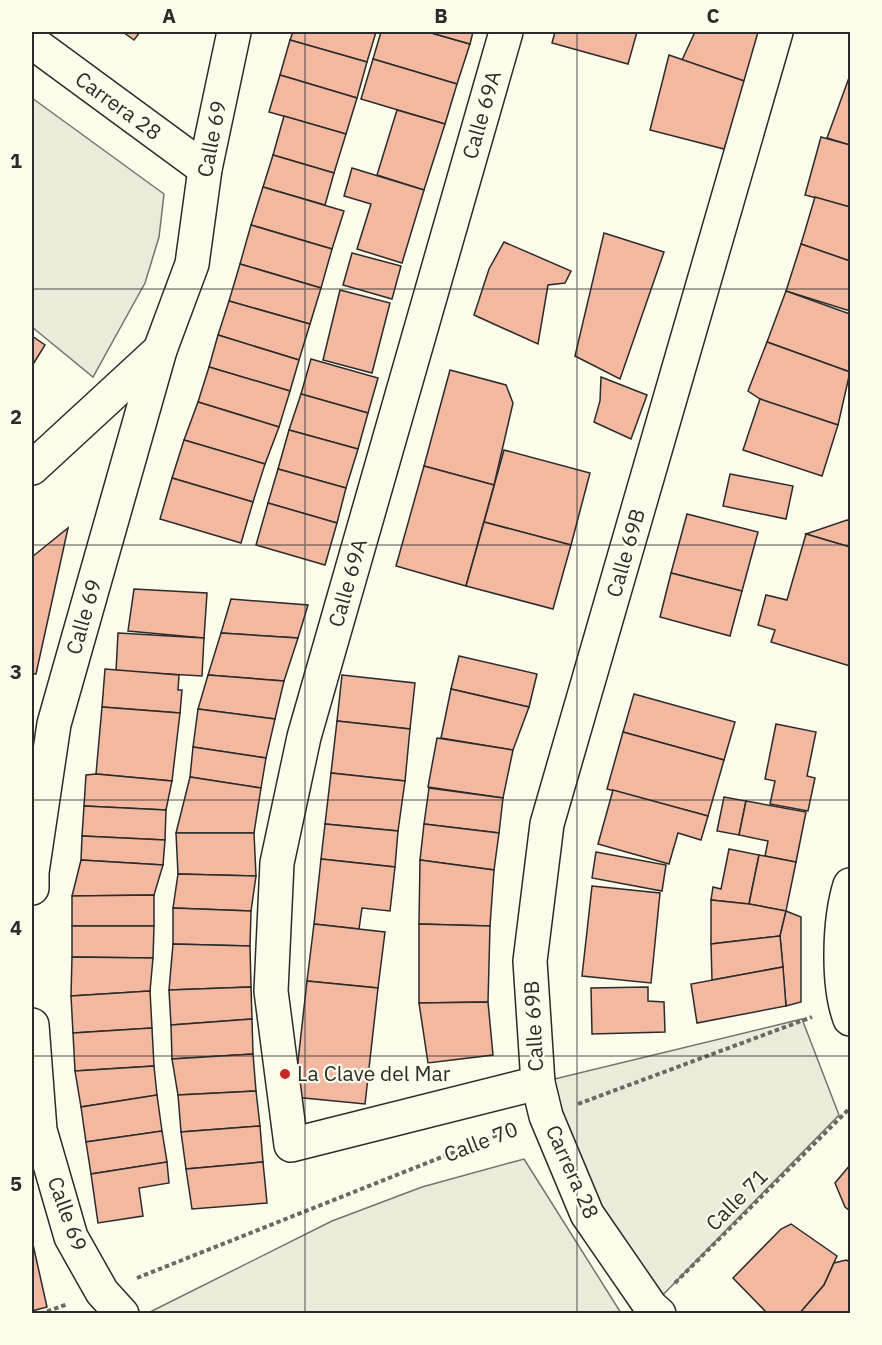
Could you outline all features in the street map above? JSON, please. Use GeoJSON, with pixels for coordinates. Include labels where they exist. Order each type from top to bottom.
{"type":"FeatureCollection","features":[{"type":"Feature","properties":{"kind":"street","name":"Calle 69"},"geometry":{"type":"LineString","coordinates":[[32,888],[32,872],[54,724],[160,350],[192,264],[205,169],[234,32]]}},
{"type":"Feature","properties":{"kind":"street","name":"Calle 69A"},"geometry":{"type":"LineString","coordinates":[[291,1145],[271,991],[277,863],[304,737],[506,32]]}},
{"type":"Feature","properties":{"kind":"street","name":"Calle 69B"},"geometry":{"type":"LineString","coordinates":[[538,1083],[530,961],[547,824],[776,32]]}},
{"type":"Feature","properties":{"kind":"street","name":"Carrera 28"},"geometry":{"type":"LineString","coordinates":[[32,42],[205,169]]}},
{"type":"Feature","properties":{"kind":"street","name":"Calle 69"},"geometry":{"type":"LineString","coordinates":[[32,468],[160,350]]}},
{"type":"Feature","properties":{"kind":"street"},"geometry":{"type":"LineString","coordinates":[[848,1012],[841,940],[845,900],[850,885]]}},
{"type":"Feature","properties":{"kind":"street","name":"Calle 69"},"geometry":{"type":"LineString","coordinates":[[32,1024],[40,1130],[71,1237],[112,1303]]}},
{"type":"Feature","properties":{"kind":"street","name":"Carrera 28"},"geometry":{"type":"LineString","coordinates":[[538,1083],[546,1116],[587,1214],[655,1310]]}},
{"type":"Feature","properties":{"kind":"street","name":"Calle 70"},"geometry":{"type":"LineString","coordinates":[[291,1145],[538,1083]]}},
{"type":"Feature","properties":{"kind":"path","name":"Calle 70"},"geometry":{"type":"LineString","coordinates":[[40,1314],[112,1303],[546,1116],[848,1012]]}},
{"type":"Feature","properties":{"kind":"path","name":"Calle 71"},"geometry":{"type":"LineString","coordinates":[[655,1310],[850,1108]]}},
{"type":"Feature","properties":{"kind":"shaded area"},"geometry":{"type":"Polygon","coordinates":[[[32,98],[164,194],[159,237],[145,283],[93,377],[32,327],[32,98]]]}},
{"type":"Feature","properties":{"kind":"shaded area"},"geometry":{"type":"Polygon","coordinates":[[[802,1019],[839,1115],[651,1307],[538,1083],[802,1019]]]}},
{"type":"Feature","properties":{"kind":"shaded area"},"geometry":{"type":"Polygon","coordinates":[[[524,1159],[621,1313],[150,1312],[332,1221],[422,1187],[524,1159]]]}},
{"type":"Feature","properties":{"kind":"building"},"geometry":{"type":"Polygon","coordinates":[[[123,32],[140,32],[134,40],[123,32]]]}},
{"type":"Feature","properties":{"kind":"building"},"geometry":{"type":"Polygon","coordinates":[[[293,32],[376,32],[367,62],[290,40],[293,32]]]}},
{"type":"Feature","properties":{"kind":"building"},"geometry":{"type":"Polygon","coordinates":[[[381,32],[428,32],[470,44],[457,84],[373,59],[381,32]]]}},
{"type":"Feature","properties":{"kind":"building"},"geometry":{"type":"Polygon","coordinates":[[[428,32],[473,32],[470,44],[428,32]]]}},
{"type":"Feature","properties":{"kind":"building"},"geometry":{"type":"Polygon","coordinates":[[[555,32],[637,32],[628,64],[552,43],[555,32]]]}},
{"type":"Feature","properties":{"kind":"building"},"geometry":{"type":"Polygon","coordinates":[[[695,32],[762,32],[747,82],[682,60],[695,32]]]}},
{"type":"Feature","properties":{"kind":"building"},"geometry":{"type":"Polygon","coordinates":[[[290,40],[367,62],[357,98],[280,75],[290,40]]]}},
{"type":"Feature","properties":{"kind":"building"},"geometry":{"type":"Polygon","coordinates":[[[669,55],[747,82],[724,149],[650,130],[669,55]]]}},
{"type":"Feature","properties":{"kind":"building"},"geometry":{"type":"Polygon","coordinates":[[[373,59],[457,84],[445,124],[361,99],[373,59]]]}},
{"type":"Feature","properties":{"kind":"building"},"geometry":{"type":"Polygon","coordinates":[[[280,75],[357,98],[346,134],[269,112],[280,75]]]}},
{"type":"Feature","properties":{"kind":"building"},"geometry":{"type":"Polygon","coordinates":[[[850,75],[850,145],[827,138],[850,75]]]}},
{"type":"Feature","properties":{"kind":"building"},"geometry":{"type":"Polygon","coordinates":[[[397,110],[445,124],[424,190],[377,175],[397,110]]]}},
{"type":"Feature","properties":{"kind":"building"},"geometry":{"type":"Polygon","coordinates":[[[284,116],[346,134],[334,173],[273,155],[284,116]]]}},
{"type":"Feature","properties":{"kind":"building"},"geometry":{"type":"Polygon","coordinates":[[[821,137],[850,145],[850,207],[805,195],[821,137]]]}},
{"type":"Feature","properties":{"kind":"building"},"geometry":{"type":"Polygon","coordinates":[[[273,155],[334,173],[325,205],[263,187],[273,155]]]}},
{"type":"Feature","properties":{"kind":"building"},"geometry":{"type":"Polygon","coordinates":[[[352,168],[424,190],[402,263],[357,249],[371,204],[344,196],[352,168]]]}},
{"type":"Feature","properties":{"kind":"building"},"geometry":{"type":"Polygon","coordinates":[[[263,187],[344,211],[332,249],[251,225],[263,187]]]}},
{"type":"Feature","properties":{"kind":"building"},"geometry":{"type":"Polygon","coordinates":[[[815,197],[850,207],[850,261],[801,244],[815,197]]]}},
{"type":"Feature","properties":{"kind":"building"},"geometry":{"type":"Polygon","coordinates":[[[251,225],[332,249],[321,288],[240,264],[251,225]]]}},
{"type":"Feature","properties":{"kind":"building"},"geometry":{"type":"Polygon","coordinates":[[[604,233],[664,252],[620,379],[575,356],[604,233]]]}},
{"type":"Feature","properties":{"kind":"building"},"geometry":{"type":"Polygon","coordinates":[[[504,242],[571,271],[565,283],[548,285],[538,344],[474,315],[489,269],[504,242]]]}},
{"type":"Feature","properties":{"kind":"building"},"geometry":{"type":"Polygon","coordinates":[[[801,244],[850,261],[850,311],[786,291],[801,244]]]}},
{"type":"Feature","properties":{"kind":"building"},"geometry":{"type":"Polygon","coordinates":[[[352,253],[401,266],[392,299],[343,285],[352,253]]]}},
{"type":"Feature","properties":{"kind":"building"},"geometry":{"type":"Polygon","coordinates":[[[240,264],[321,288],[310,324],[229,301],[240,264]]]}},
{"type":"Feature","properties":{"kind":"building"},"geometry":{"type":"Polygon","coordinates":[[[340,290],[390,303],[372,373],[323,360],[340,290]]]}},
{"type":"Feature","properties":{"kind":"building"},"geometry":{"type":"Polygon","coordinates":[[[786,291],[850,314],[850,372],[767,342],[786,291]]]}},
{"type":"Feature","properties":{"kind":"building"},"geometry":{"type":"Polygon","coordinates":[[[229,301],[310,324],[299,360],[218,335],[229,301]]]}},
{"type":"Feature","properties":{"kind":"building"},"geometry":{"type":"Polygon","coordinates":[[[218,335],[299,360],[290,391],[209,367],[218,335]]]}},
{"type":"Feature","properties":{"kind":"building"},"geometry":{"type":"Polygon","coordinates":[[[32,336],[45,345],[32,366],[32,336]]]}},
{"type":"Feature","properties":{"kind":"building"},"geometry":{"type":"Polygon","coordinates":[[[767,342],[850,372],[838,425],[760,399],[748,391],[767,342]]]}},
{"type":"Feature","properties":{"kind":"building"},"geometry":{"type":"Polygon","coordinates":[[[311,359],[378,378],[368,413],[301,394],[311,359]]]}},
{"type":"Feature","properties":{"kind":"building"},"geometry":{"type":"Polygon","coordinates":[[[209,367],[290,391],[279,427],[198,402],[209,367]]]}},
{"type":"Feature","properties":{"kind":"building"},"geometry":{"type":"Polygon","coordinates":[[[450,370],[506,385],[513,403],[494,485],[424,466],[450,370]]]}},
{"type":"Feature","properties":{"kind":"building"},"geometry":{"type":"Polygon","coordinates":[[[601,377],[647,395],[631,439],[594,422],[600,401],[601,377]]]}},
{"type":"Feature","properties":{"kind":"building"},"geometry":{"type":"Polygon","coordinates":[[[301,394],[368,413],[358,449],[289,430],[301,394]]]}},
{"type":"Feature","properties":{"kind":"building"},"geometry":{"type":"Polygon","coordinates":[[[760,399],[838,425],[822,476],[743,450],[760,399]]]}},
{"type":"Feature","properties":{"kind":"building"},"geometry":{"type":"Polygon","coordinates":[[[198,402],[279,427],[265,464],[184,440],[198,402]]]}},
{"type":"Feature","properties":{"kind":"building"},"geometry":{"type":"Polygon","coordinates":[[[289,430],[358,449],[346,488],[278,469],[289,430]]]}},
{"type":"Feature","properties":{"kind":"building"},"geometry":{"type":"Polygon","coordinates":[[[184,440],[265,464],[253,502],[172,478],[184,440]]]}},
{"type":"Feature","properties":{"kind":"building"},"geometry":{"type":"Polygon","coordinates":[[[504,450],[590,473],[571,545],[484,522],[504,450]]]}},
{"type":"Feature","properties":{"kind":"building"},"geometry":{"type":"Polygon","coordinates":[[[424,466],[494,485],[466,586],[396,566],[424,466]]]}},
{"type":"Feature","properties":{"kind":"building"},"geometry":{"type":"Polygon","coordinates":[[[278,469],[346,488],[337,523],[268,503],[278,469]]]}},
{"type":"Feature","properties":{"kind":"building"},"geometry":{"type":"Polygon","coordinates":[[[730,474],[793,486],[786,519],[723,506],[730,474]]]}},
{"type":"Feature","properties":{"kind":"building"},"geometry":{"type":"Polygon","coordinates":[[[172,478],[253,502],[241,543],[160,519],[172,478]]]}},
{"type":"Feature","properties":{"kind":"building"},"geometry":{"type":"Polygon","coordinates":[[[268,503],[337,523],[325,565],[256,545],[268,503]]]}},
{"type":"Feature","properties":{"kind":"building"},"geometry":{"type":"Polygon","coordinates":[[[687,514],[758,532],[742,591],[671,573],[687,514]]]}},
{"type":"Feature","properties":{"kind":"building"},"geometry":{"type":"Polygon","coordinates":[[[847,520],[850,521],[850,547],[806,534],[847,520]]]}},
{"type":"Feature","properties":{"kind":"building"},"geometry":{"type":"Polygon","coordinates":[[[484,522],[571,545],[553,609],[466,586],[484,522]]]}},
{"type":"Feature","properties":{"kind":"building"},"geometry":{"type":"Polygon","coordinates":[[[68,528],[36,674],[32,674],[32,557],[68,528]]]}},
{"type":"Feature","properties":{"kind":"building"},"geometry":{"type":"Polygon","coordinates":[[[806,534],[850,547],[850,666],[771,642],[775,630],[758,625],[766,595],[787,600],[806,534]]]}},
{"type":"Feature","properties":{"kind":"building"},"geometry":{"type":"Polygon","coordinates":[[[671,573],[742,591],[730,636],[660,617],[671,573]]]}},
{"type":"Feature","properties":{"kind":"building"},"geometry":{"type":"Polygon","coordinates":[[[134,589],[207,593],[204,638],[128,631],[134,589]]]}},
{"type":"Feature","properties":{"kind":"building"},"geometry":{"type":"Polygon","coordinates":[[[231,599],[308,605],[298,638],[221,633],[231,599]]]}},
{"type":"Feature","properties":{"kind":"building"},"geometry":{"type":"Polygon","coordinates":[[[118,633],[204,638],[202,676],[116,671],[118,633]]]}},
{"type":"Feature","properties":{"kind":"building"},"geometry":{"type":"Polygon","coordinates":[[[221,633],[298,638],[284,681],[208,675],[221,633]]]}},
{"type":"Feature","properties":{"kind":"building"},"geometry":{"type":"Polygon","coordinates":[[[459,656],[537,674],[529,707],[451,689],[459,656]]]}},
{"type":"Feature","properties":{"kind":"building"},"geometry":{"type":"Polygon","coordinates":[[[105,669],[179,675],[178,690],[182,690],[180,713],[102,707],[105,669]]]}},
{"type":"Feature","properties":{"kind":"building"},"geometry":{"type":"Polygon","coordinates":[[[208,675],[284,681],[275,719],[198,709],[208,675]]]}},
{"type":"Feature","properties":{"kind":"building"},"geometry":{"type":"Polygon","coordinates":[[[342,675],[415,683],[410,729],[337,721],[342,675]]]}},
{"type":"Feature","properties":{"kind":"building"},"geometry":{"type":"Polygon","coordinates":[[[451,689],[529,707],[513,750],[441,738],[451,689]]]}},
{"type":"Feature","properties":{"kind":"building"},"geometry":{"type":"Polygon","coordinates":[[[634,694],[735,722],[724,760],[623,732],[634,694]]]}},
{"type":"Feature","properties":{"kind":"building"},"geometry":{"type":"Polygon","coordinates":[[[102,707],[180,713],[172,781],[96,774],[102,707]]]}},
{"type":"Feature","properties":{"kind":"building"},"geometry":{"type":"Polygon","coordinates":[[[198,709],[275,719],[266,758],[193,747],[198,709]]]}},
{"type":"Feature","properties":{"kind":"building"},"geometry":{"type":"Polygon","coordinates":[[[337,721],[410,729],[405,781],[331,773],[337,721]]]}},
{"type":"Feature","properties":{"kind":"building"},"geometry":{"type":"Polygon","coordinates":[[[776,724],[816,732],[807,776],[815,778],[808,811],[770,804],[775,781],[765,779],[776,724]]]}},
{"type":"Feature","properties":{"kind":"building"},"geometry":{"type":"Polygon","coordinates":[[[623,732],[724,760],[708,816],[607,789],[623,732]]]}},
{"type":"Feature","properties":{"kind":"building"},"geometry":{"type":"Polygon","coordinates":[[[437,738],[513,750],[503,798],[428,787],[437,738]]]}},
{"type":"Feature","properties":{"kind":"building"},"geometry":{"type":"Polygon","coordinates":[[[193,747],[266,758],[261,788],[190,777],[193,747]]]}},
{"type":"Feature","properties":{"kind":"building"},"geometry":{"type":"Polygon","coordinates":[[[331,773],[405,781],[398,831],[325,824],[331,773]]]}},
{"type":"Feature","properties":{"kind":"building"},"geometry":{"type":"Polygon","coordinates":[[[86,775],[172,781],[166,810],[84,806],[86,775]]]}},
{"type":"Feature","properties":{"kind":"building"},"geometry":{"type":"Polygon","coordinates":[[[190,777],[261,788],[254,833],[176,833],[190,777]]]}},
{"type":"Feature","properties":{"kind":"building"},"geometry":{"type":"Polygon","coordinates":[[[429,788],[503,798],[499,833],[424,824],[429,788]]]}},
{"type":"Feature","properties":{"kind":"building"},"geometry":{"type":"Polygon","coordinates":[[[613,790],[708,816],[701,840],[678,833],[669,864],[598,844],[613,790]]]}},
{"type":"Feature","properties":{"kind":"building"},"geometry":{"type":"Polygon","coordinates":[[[724,797],[746,801],[739,835],[717,831],[724,797]]]}},
{"type":"Feature","properties":{"kind":"building"},"geometry":{"type":"Polygon","coordinates":[[[746,801],[806,812],[796,862],[765,856],[768,841],[739,835],[746,801]]]}},
{"type":"Feature","properties":{"kind":"building"},"geometry":{"type":"Polygon","coordinates":[[[84,806],[166,810],[165,840],[82,836],[84,806]]]}},
{"type":"Feature","properties":{"kind":"building"},"geometry":{"type":"Polygon","coordinates":[[[325,824],[398,831],[395,867],[321,859],[325,824]]]}},
{"type":"Feature","properties":{"kind":"building"},"geometry":{"type":"Polygon","coordinates":[[[424,824],[499,833],[494,870],[420,860],[424,824]]]}},
{"type":"Feature","properties":{"kind":"building"},"geometry":{"type":"Polygon","coordinates":[[[176,833],[254,833],[256,876],[178,874],[176,833]]]}},
{"type":"Feature","properties":{"kind":"building"},"geometry":{"type":"Polygon","coordinates":[[[82,836],[165,840],[163,865],[81,860],[82,836]]]}},
{"type":"Feature","properties":{"kind":"building"},"geometry":{"type":"Polygon","coordinates":[[[729,849],[759,855],[749,904],[711,900],[713,887],[721,889],[729,849]]]}},
{"type":"Feature","properties":{"kind":"building"},"geometry":{"type":"Polygon","coordinates":[[[596,852],[666,865],[662,891],[592,878],[596,852]]]}},
{"type":"Feature","properties":{"kind":"building"},"geometry":{"type":"Polygon","coordinates":[[[759,855],[796,862],[786,911],[749,904],[759,855]]]}},
{"type":"Feature","properties":{"kind":"building"},"geometry":{"type":"Polygon","coordinates":[[[321,859],[395,867],[390,911],[362,908],[359,929],[314,924],[321,859]]]}},
{"type":"Feature","properties":{"kind":"building"},"geometry":{"type":"Polygon","coordinates":[[[81,860],[163,865],[154,895],[72,896],[81,860]]]}},
{"type":"Feature","properties":{"kind":"building"},"geometry":{"type":"Polygon","coordinates":[[[420,860],[494,870],[490,926],[419,924],[420,860]]]}},
{"type":"Feature","properties":{"kind":"building"},"geometry":{"type":"Polygon","coordinates":[[[178,874],[256,876],[251,911],[173,908],[178,874]]]}},
{"type":"Feature","properties":{"kind":"building"},"geometry":{"type":"Polygon","coordinates":[[[592,886],[660,893],[651,983],[582,976],[592,886]]]}},
{"type":"Feature","properties":{"kind":"building"},"geometry":{"type":"Polygon","coordinates":[[[154,895],[154,926],[72,926],[72,896],[154,895]]]}},
{"type":"Feature","properties":{"kind":"building"},"geometry":{"type":"Polygon","coordinates":[[[711,900],[786,911],[780,936],[711,944],[711,900]]]}},
{"type":"Feature","properties":{"kind":"building"},"geometry":{"type":"Polygon","coordinates":[[[173,908],[251,911],[250,946],[173,944],[173,908]]]}},
{"type":"Feature","properties":{"kind":"building"},"geometry":{"type":"Polygon","coordinates":[[[786,911],[801,917],[801,1002],[786,1006],[780,936],[786,911]]]}},
{"type":"Feature","properties":{"kind":"building"},"geometry":{"type":"Polygon","coordinates":[[[314,924],[385,932],[378,988],[307,981],[314,924]]]}},
{"type":"Feature","properties":{"kind":"building"},"geometry":{"type":"Polygon","coordinates":[[[419,924],[490,926],[488,1002],[419,1003],[419,924]]]}},
{"type":"Feature","properties":{"kind":"building"},"geometry":{"type":"Polygon","coordinates":[[[72,926],[154,926],[153,958],[72,957],[72,926]]]}},
{"type":"Feature","properties":{"kind":"building"},"geometry":{"type":"Polygon","coordinates":[[[780,936],[783,967],[712,980],[711,944],[780,936]]]}},
{"type":"Feature","properties":{"kind":"building"},"geometry":{"type":"Polygon","coordinates":[[[173,944],[250,946],[251,987],[169,990],[173,944]]]}},
{"type":"Feature","properties":{"kind":"building"},"geometry":{"type":"Polygon","coordinates":[[[72,957],[153,958],[150,991],[71,996],[72,957]]]}},
{"type":"Feature","properties":{"kind":"building"},"geometry":{"type":"Polygon","coordinates":[[[783,967],[786,1006],[697,1023],[691,984],[783,967]]]}},
{"type":"Feature","properties":{"kind":"building"},"geometry":{"type":"Polygon","coordinates":[[[307,981],[378,988],[365,1104],[294,1097],[307,981]]]}},
{"type":"Feature","properties":{"kind":"building"},"geometry":{"type":"Polygon","coordinates":[[[251,987],[252,1019],[171,1025],[169,990],[251,987]]]}},
{"type":"Feature","properties":{"kind":"building"},"geometry":{"type":"Polygon","coordinates":[[[648,987],[648,1001],[664,1002],[665,1032],[592,1034],[591,988],[648,987]]]}},
{"type":"Feature","properties":{"kind":"building"},"geometry":{"type":"Polygon","coordinates":[[[150,991],[152,1028],[73,1033],[71,996],[150,991]]]}},
{"type":"Feature","properties":{"kind":"building"},"geometry":{"type":"Polygon","coordinates":[[[488,1002],[493,1055],[428,1063],[419,1003],[488,1002]]]}},
{"type":"Feature","properties":{"kind":"building"},"geometry":{"type":"Polygon","coordinates":[[[252,1019],[253,1054],[172,1059],[171,1025],[252,1019]]]}},
{"type":"Feature","properties":{"kind":"building"},"geometry":{"type":"Polygon","coordinates":[[[152,1028],[154,1066],[75,1071],[73,1033],[152,1028]]]}},
{"type":"Feature","properties":{"kind":"building"},"geometry":{"type":"Polygon","coordinates":[[[253,1054],[256,1091],[178,1095],[172,1059],[253,1054]]]}},
{"type":"Feature","properties":{"kind":"building"},"geometry":{"type":"Polygon","coordinates":[[[154,1066],[157,1095],[81,1107],[75,1071],[154,1066]]]}},
{"type":"Feature","properties":{"kind":"building"},"geometry":{"type":"Polygon","coordinates":[[[256,1091],[260,1126],[181,1132],[178,1095],[256,1091]]]}},
{"type":"Feature","properties":{"kind":"building"},"geometry":{"type":"Polygon","coordinates":[[[157,1095],[162,1131],[86,1142],[81,1107],[157,1095]]]}},
{"type":"Feature","properties":{"kind":"building"},"geometry":{"type":"Polygon","coordinates":[[[260,1126],[263,1162],[186,1169],[181,1132],[260,1126]]]}},
{"type":"Feature","properties":{"kind":"building"},"geometry":{"type":"Polygon","coordinates":[[[162,1131],[167,1162],[91,1174],[86,1142],[162,1131]]]}},
{"type":"Feature","properties":{"kind":"building"},"geometry":{"type":"Polygon","coordinates":[[[167,1162],[169,1183],[139,1188],[143,1216],[98,1223],[91,1174],[167,1162]]]}},
{"type":"Feature","properties":{"kind":"building"},"geometry":{"type":"Polygon","coordinates":[[[263,1162],[267,1203],[192,1209],[186,1169],[263,1162]]]}},
{"type":"Feature","properties":{"kind":"building"},"geometry":{"type":"Polygon","coordinates":[[[850,1165],[850,1211],[845,1207],[835,1183],[850,1165]]]}},
{"type":"Feature","properties":{"kind":"building"},"geometry":{"type":"Polygon","coordinates":[[[791,1224],[837,1256],[824,1285],[799,1314],[768,1314],[733,1278],[781,1229],[791,1224]]]}},
{"type":"Feature","properties":{"kind":"building"},"geometry":{"type":"Polygon","coordinates":[[[32,1240],[47,1307],[32,1311],[32,1240]]]}},
{"type":"Feature","properties":{"kind":"building"},"geometry":{"type":"Polygon","coordinates":[[[846,1260],[850,1262],[850,1314],[799,1314],[824,1285],[834,1263],[846,1260]]]}},
{"type":"Feature","properties":{"kind":"place","name":"La Clave del Mar"},"geometry":{"type":"Point","coordinates":[285,1074]}}]}
